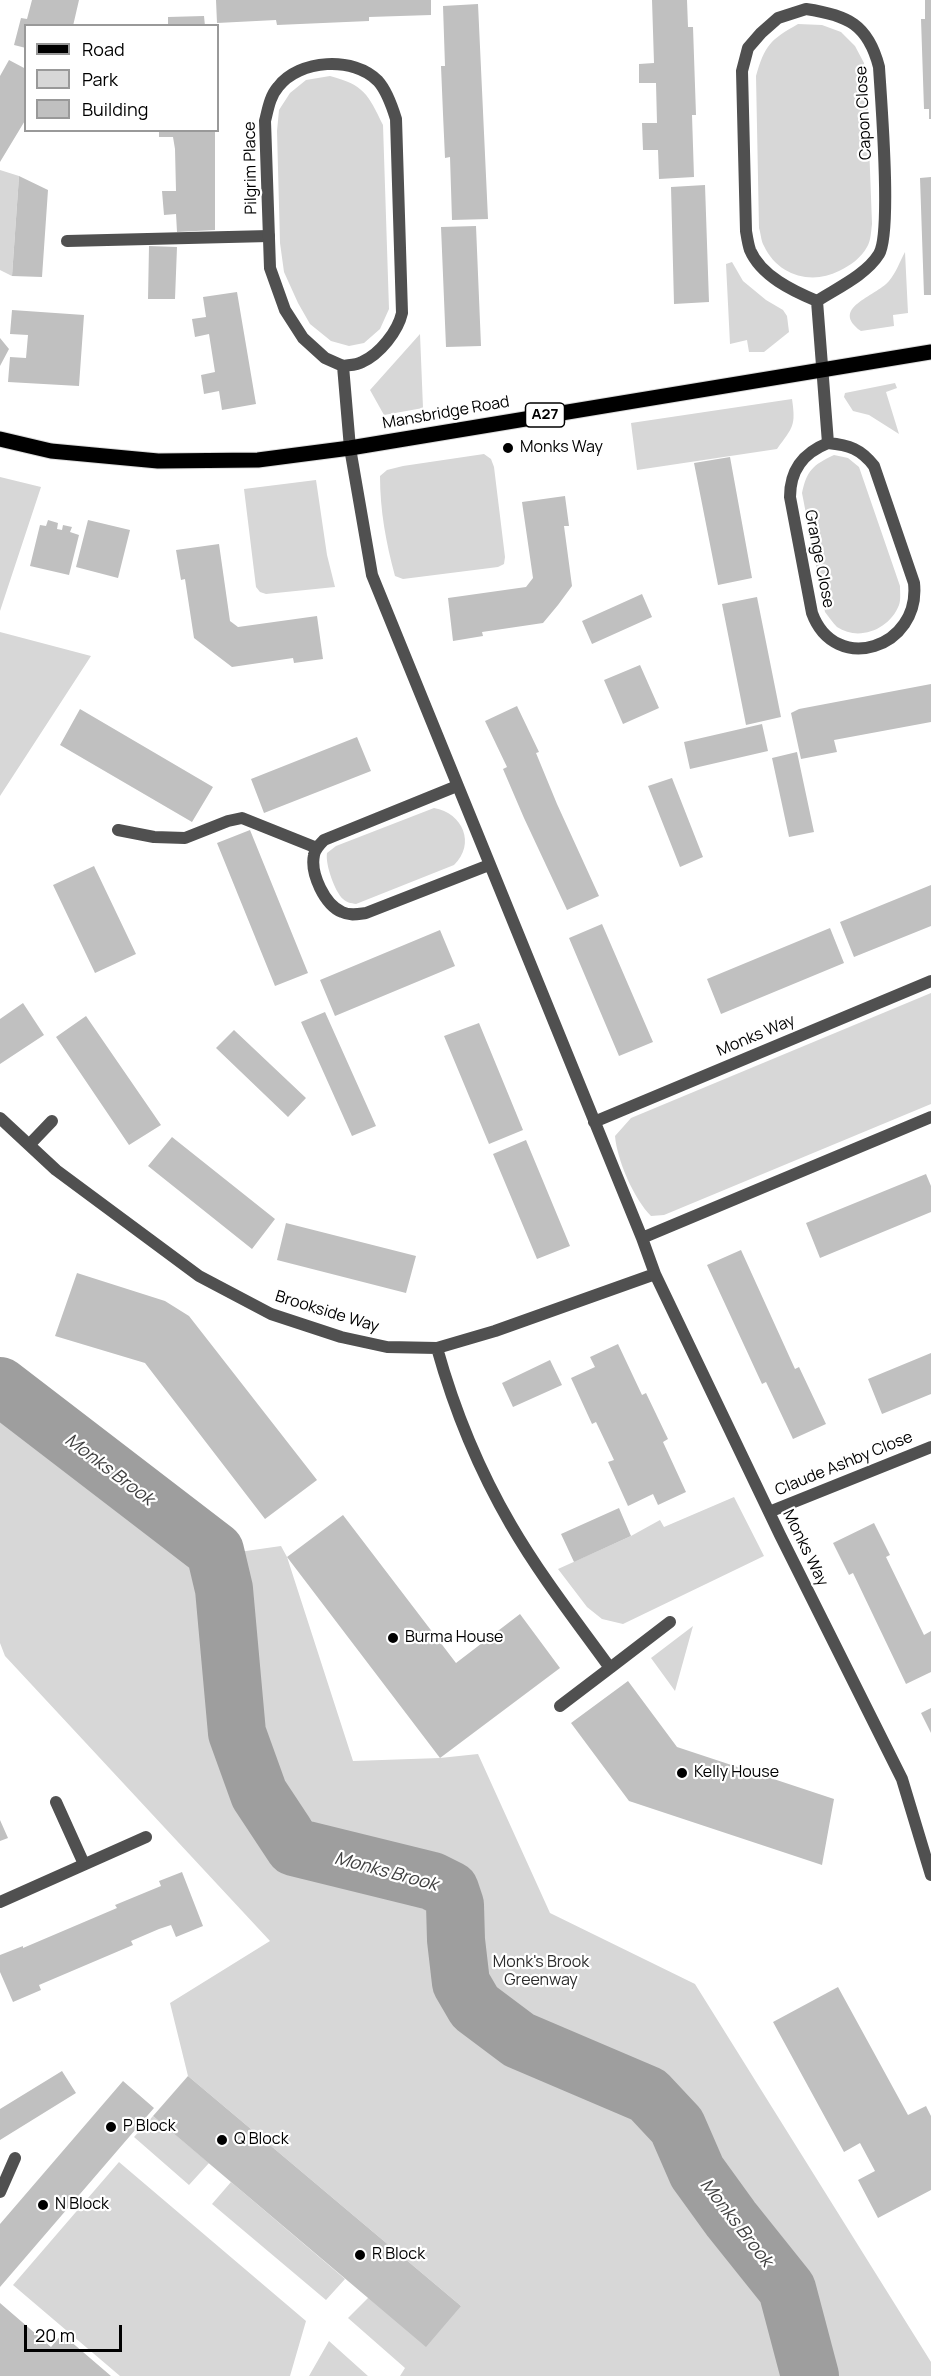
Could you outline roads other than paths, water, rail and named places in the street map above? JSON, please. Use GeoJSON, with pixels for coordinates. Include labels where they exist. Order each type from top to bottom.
{"type":"FeatureCollection","features":[{"type":"Feature","properties":{"kind":"main road","name":"Mansbridge Road"},"geometry":{"type":"LineString","coordinates":[[0,439],[51,451],[158,461],[258,460],[350,448],[931,352]]}},
{"type":"Feature","properties":{"kind":"street","name":"Capon Close"},"geometry":{"type":"LineString","coordinates":[[806,9],[834,13],[851,21],[875,51],[879,67],[886,231],[880,253],[869,266],[817,301],[794,292],[775,279],[750,250],[746,231],[742,71],[748,48],[778,18],[806,9]]}},
{"type":"Feature","properties":{"kind":"street","name":"Pilgrim Place"},"geometry":{"type":"LineString","coordinates":[[324,64],[346,66],[364,71],[378,82],[390,101],[396,119],[402,313],[399,326],[390,338],[362,362],[343,366],[325,358],[303,338],[285,310],[270,268],[265,121],[271,99],[288,77],[304,68],[324,64]]}},
{"type":"Feature","properties":{"kind":"street"},"geometry":{"type":"LineString","coordinates":[[66,241],[269,236]]}},
{"type":"Feature","properties":{"kind":"street"},"geometry":{"type":"LineString","coordinates":[[817,301],[828,443]]}},
{"type":"Feature","properties":{"kind":"street"},"geometry":{"type":"LineString","coordinates":[[343,366],[350,448]]}},
{"type":"Feature","properties":{"kind":"street","name":"Grange Close"},"geometry":{"type":"LineString","coordinates":[[828,443],[855,448],[866,455],[874,466],[914,583],[913,611],[900,631],[874,646],[859,649],[841,646],[818,628],[812,613],[790,497],[790,483],[807,453],[828,443]]}},
{"type":"Feature","properties":{"kind":"street","name":"Monks Way"},"geometry":{"type":"LineString","coordinates":[[350,448],[372,575],[655,1274],[769,1512],[902,1779],[931,1875]]}},
{"type":"Feature","properties":{"kind":"street"},"geometry":{"type":"LineString","coordinates":[[457,786],[324,840],[314,855],[314,868],[320,886],[330,904],[340,912],[348,915],[366,914],[489,865]]}},
{"type":"Feature","properties":{"kind":"street"},"geometry":{"type":"LineString","coordinates":[[118,830],[154,837],[185,838],[228,821],[242,818],[317,848]]}},
{"type":"Feature","properties":{"kind":"street","name":"Monks Way"},"geometry":{"type":"LineString","coordinates":[[594,1122],[931,981]]}},
{"type":"Feature","properties":{"kind":"street"},"geometry":{"type":"LineString","coordinates":[[642,1238],[931,1117]]}},
{"type":"Feature","properties":{"kind":"street","name":"Brookside Way"},"geometry":{"type":"LineString","coordinates":[[0,1118],[56,1170],[199,1276],[271,1314],[341,1337],[387,1347],[437,1348],[495,1331],[655,1274]]}},
{"type":"Feature","properties":{"kind":"street"},"geometry":{"type":"LineString","coordinates":[[29,1146],[52,1121]]}},
{"type":"Feature","properties":{"kind":"street"},"geometry":{"type":"LineString","coordinates":[[437,1348],[448,1389],[484,1472],[510,1523],[527,1552],[610,1668]]}},
{"type":"Feature","properties":{"kind":"street","name":"Claude Ashby Close"},"geometry":{"type":"LineString","coordinates":[[769,1512],[931,1447]]}},
{"type":"Feature","properties":{"kind":"street"},"geometry":{"type":"LineString","coordinates":[[561,1706],[670,1622]]}},
{"type":"Feature","properties":{"kind":"street"},"geometry":{"type":"LineString","coordinates":[[56,1802],[84,1864]]}},
{"type":"Feature","properties":{"kind":"street"},"geometry":{"type":"LineString","coordinates":[[0,1902],[146,1837]]}},
{"type":"Feature","properties":{"kind":"street"},"geometry":{"type":"LineString","coordinates":[[0,2192],[15,2158]]}},
{"type":"Feature","properties":{"kind":"waterway","name":"Monks Brook"},"geometry":{"type":"LineString","coordinates":[[0,1386],[215,1551],[224,1589],[237,1733],[259,1794],[294,1847],[432,1881],[450,1890],[455,1905],[461,1983],[475,2007],[519,2040],[648,2095],[677,2126],[697,2172],[787,2289],[810,2376]]}},
{"type":"Feature","properties":{"kind":"place","name":"Monks Way"},"geometry":{"type":"Point","coordinates":[508,448]}},
{"type":"Feature","properties":{"kind":"place","name":"Burma House"},"geometry":{"type":"Point","coordinates":[393,1638]}},
{"type":"Feature","properties":{"kind":"place","name":"Kelly House"},"geometry":{"type":"Point","coordinates":[682,1773]}},
{"type":"Feature","properties":{"kind":"place","name":"P Block"},"geometry":{"type":"Point","coordinates":[111,2127]}},
{"type":"Feature","properties":{"kind":"place","name":"Q Block"},"geometry":{"type":"Point","coordinates":[222,2140]}},
{"type":"Feature","properties":{"kind":"place","name":"N Block"},"geometry":{"type":"Point","coordinates":[43,2205]}},
{"type":"Feature","properties":{"kind":"place","name":"R Block"},"geometry":{"type":"Point","coordinates":[360,2255]}},
{"type":"Feature","properties":{"kind":"park label","name":"Monk's Brook Greenway"},"geometry":{"type":"Point","coordinates":[541,1972]}}]}
